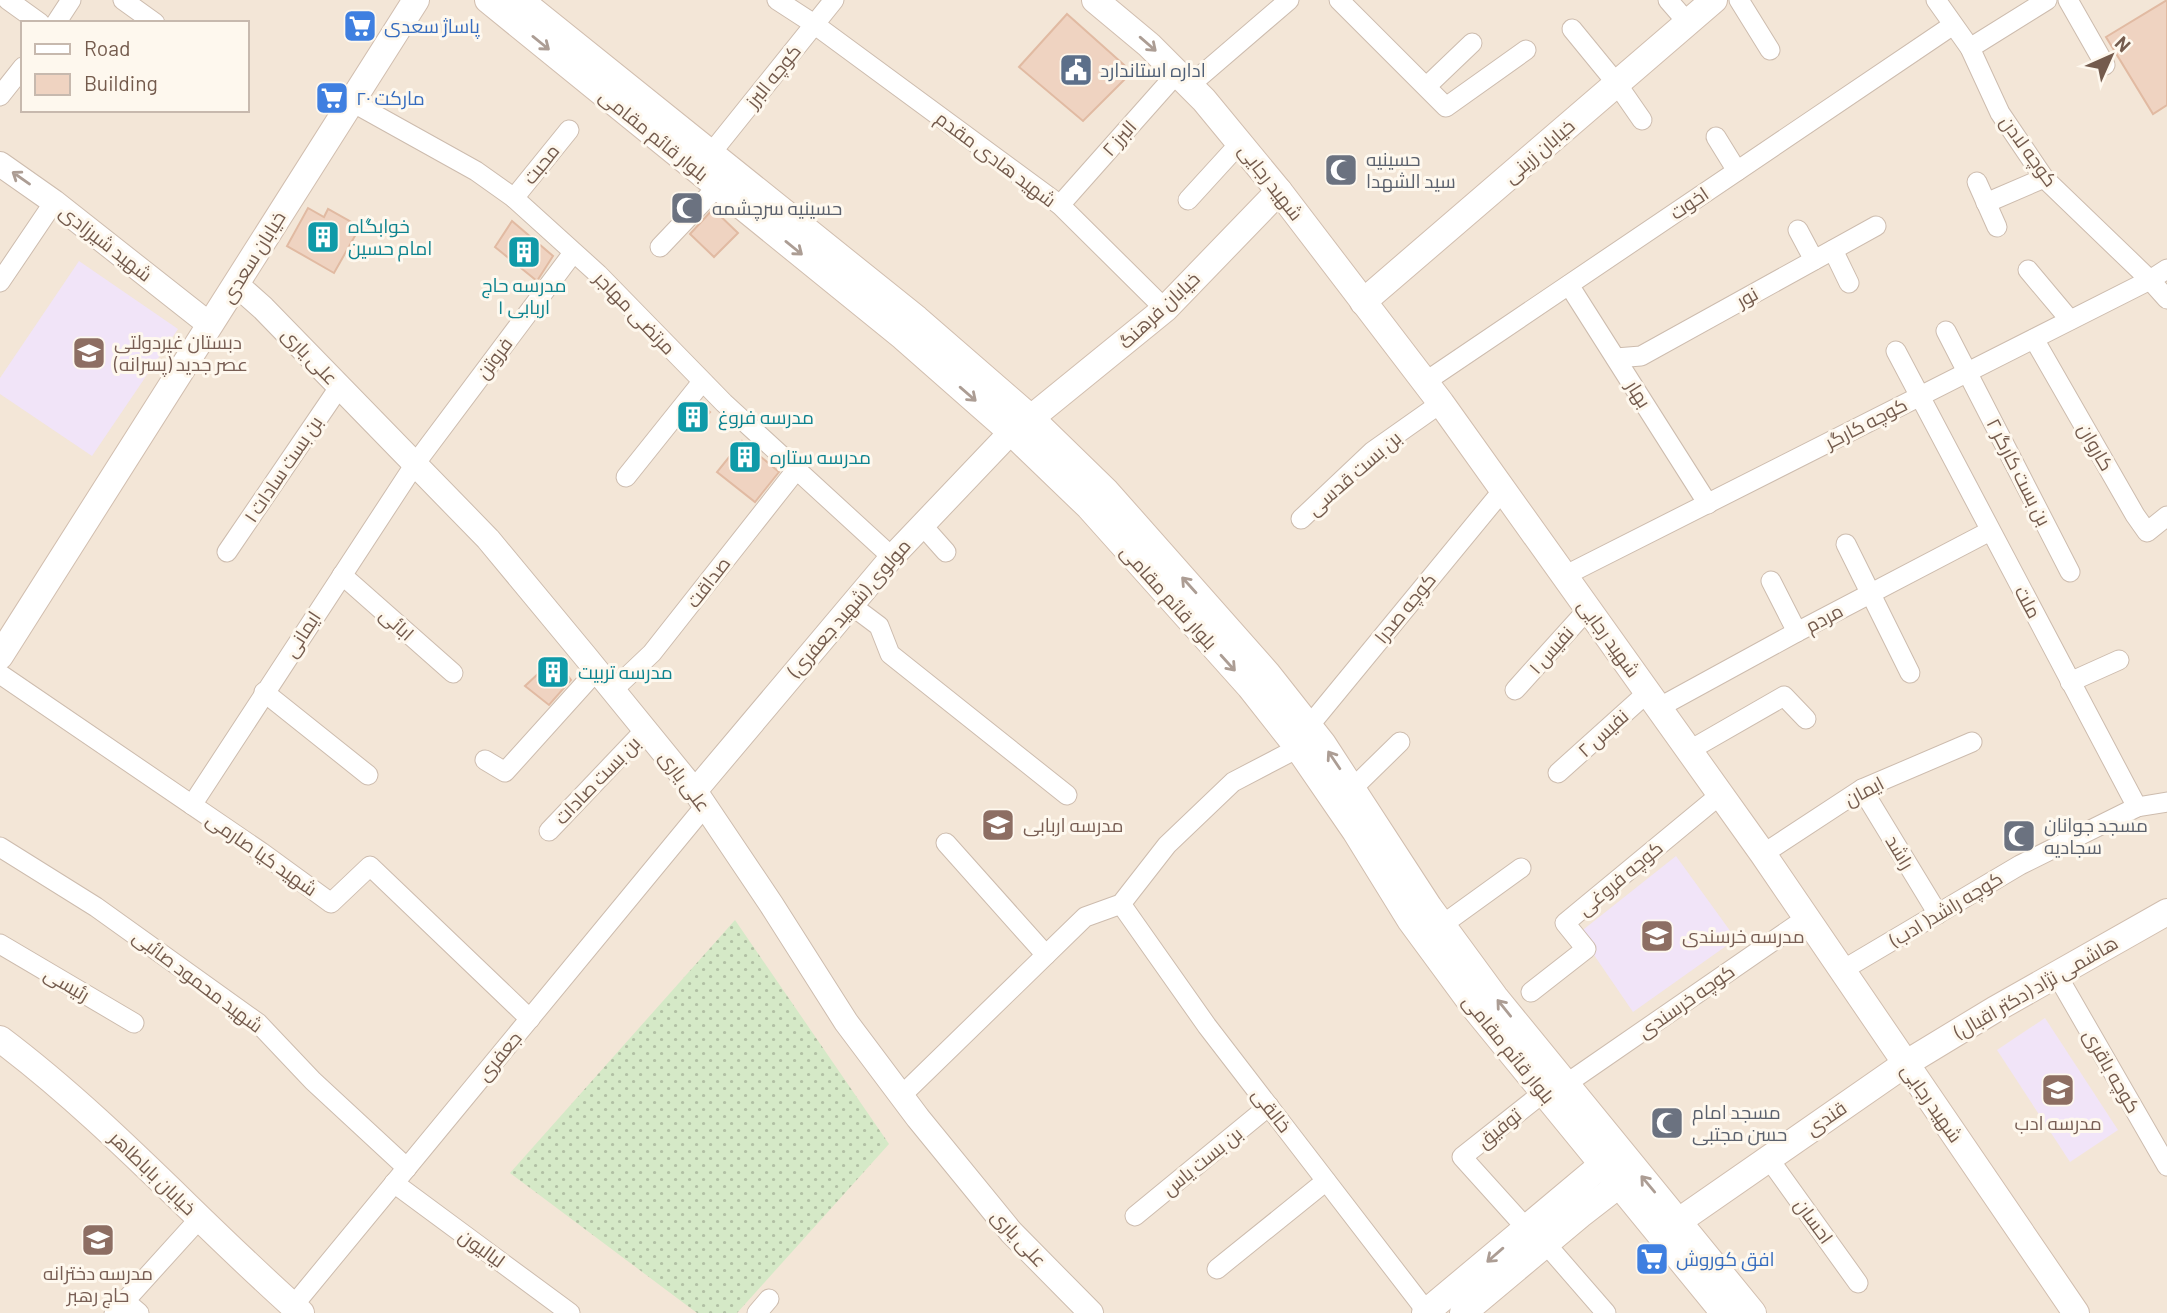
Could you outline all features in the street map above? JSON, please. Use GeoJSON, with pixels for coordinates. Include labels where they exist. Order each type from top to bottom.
{"type":"FeatureCollection","features":[{"type":"Feature","properties":{"kind":"main road","name":"خیابان سعدی"},"geometry":{"type":"LineString","coordinates":[[0,656],[416,0]]}},
{"type":"Feature","properties":{"kind":"main road","name":"بلوار قائم مقامی"},"geometry":{"type":"LineString","coordinates":[[488,0],[718,186],[881,304]]}},
{"type":"Feature","properties":{"kind":"main road","name":"بلوار قائم مقامی"},"geometry":{"type":"LineString","coordinates":[[520,0],[712,152],[1021,425],[1089,507],[1250,687],[1304,737],[1353,788],[1364,825],[1417,930],[1477,1011],[1555,1088],[1679,1221],[1753,1313]]}},
{"type":"Feature","properties":{"kind":"main road","name":"شهید رجایی"},"geometry":{"type":"LineString","coordinates":[[1095,0],[1149,45],[1184,79],[1240,143],[1441,403],[1763,854],[2076,1313]]}},
{"type":"Feature","properties":{"kind":"main road","name":"خیابان زرینی"},"geometry":{"type":"LineString","coordinates":[[1363,302],[1714,0]]}},
{"type":"Feature","properties":{"kind":"main road","name":"خیابان فرهنگ"},"geometry":{"type":"LineString","coordinates":[[1021,425],[1165,309],[1279,191]]}},
{"type":"Feature","properties":{"kind":"main road","name":"بلوار قائم مقامی"},"geometry":{"type":"LineString","coordinates":[[1304,737],[1364,825],[1495,997],[1603,1164],[1724,1313]]}},
{"type":"Feature","properties":{"kind":"main road","name":"هاشمی نژاد (دکتر اقبال)"},"geometry":{"type":"LineString","coordinates":[[1905,1064],[2167,912]]}},
{"type":"Feature","properties":{"kind":"main road","name":"خیابان باباطاهر"},"geometry":{"type":"LineString","coordinates":[[0,1039],[119,1139],[297,1310]]}},
{"type":"Feature","properties":{"kind":"main road","name":"قندی"},"geometry":{"type":"LineString","coordinates":[[1679,1221],[1905,1064]]}},
{"type":"Feature","properties":{"kind":"main road"},"geometry":{"type":"LineString","coordinates":[[1426,1312],[1536,1236],[1572,1206],[1603,1164]]}},
{"type":"Feature","properties":{"kind":"main road"},"geometry":{"type":"LineString","coordinates":[[1572,1206],[1620,1184]]}},
{"type":"Feature","properties":{"kind":"main road"},"geometry":{"type":"LineString","coordinates":[[1463,1313],[1536,1236]]}},
{"type":"Feature","properties":{"kind":"street"},"geometry":{"type":"LineString","coordinates":[[8,0],[37,21]]}},
{"type":"Feature","properties":{"kind":"street"},"geometry":{"type":"LineString","coordinates":[[57,21],[71,0]]}},
{"type":"Feature","properties":{"kind":"street"},"geometry":{"type":"LineString","coordinates":[[123,0],[152,21]]}},
{"type":"Feature","properties":{"kind":"street","name":"شهید هادی مقدم"},"geometry":{"type":"LineString","coordinates":[[778,0],[1060,205],[1165,309]]}},
{"type":"Feature","properties":{"kind":"street","name":"کوچه البرز"},"geometry":{"type":"LineString","coordinates":[[712,152],[834,0]]}},
{"type":"Feature","properties":{"kind":"street","name":"البرز ۲"},"geometry":{"type":"LineString","coordinates":[[1060,205],[1184,79],[1289,0]]}},
{"type":"Feature","properties":{"kind":"street"},"geometry":{"type":"LineString","coordinates":[[1339,0],[1446,107],[1526,50]]}},
{"type":"Feature","properties":{"kind":"street"},"geometry":{"type":"LineString","coordinates":[[1668,0],[1688,23]]}},
{"type":"Feature","properties":{"kind":"street"},"geometry":{"type":"LineString","coordinates":[[1739,0],[1770,50]]}},
{"type":"Feature","properties":{"kind":"street","name":"کوچه لادن"},"geometry":{"type":"LineString","coordinates":[[1936,0],[1970,48],[2000,113],[2044,178],[2159,274],[2167,299]]}},
{"type":"Feature","properties":{"kind":"street"},"geometry":{"type":"LineString","coordinates":[[1970,48],[2047,0]]}},
{"type":"Feature","properties":{"kind":"street"},"geometry":{"type":"LineString","coordinates":[[2068,0],[2105,65]]}},
{"type":"Feature","properties":{"kind":"street","name":"اخوت"},"geometry":{"type":"LineString","coordinates":[[1425,382],[1953,25]]}},
{"type":"Feature","properties":{"kind":"street"},"geometry":{"type":"LineString","coordinates":[[1572,29],[1617,83],[1642,120]]}},
{"type":"Feature","properties":{"kind":"street"},"geometry":{"type":"LineString","coordinates":[[1427,86],[1472,43]]}},
{"type":"Feature","properties":{"kind":"street"},"geometry":{"type":"LineString","coordinates":[[0,96],[21,70]]}},
{"type":"Feature","properties":{"kind":"street","name":"مرتضی مهاجر"},"geometry":{"type":"LineString","coordinates":[[352,102],[476,171],[514,198],[598,274],[702,382],[892,557]]}},
{"type":"Feature","properties":{"kind":"street","name":"محبت"},"geometry":{"type":"LineString","coordinates":[[514,198],[569,130]]}},
{"type":"Feature","properties":{"kind":"street"},"geometry":{"type":"LineString","coordinates":[[1716,137],[1737,171]]}},
{"type":"Feature","properties":{"kind":"street"},"geometry":{"type":"LineString","coordinates":[[1188,201],[1240,143]]}},
{"type":"Feature","properties":{"kind":"street","name":"شهید شیرزادی"},"geometry":{"type":"LineString","coordinates":[[0,164],[54,202],[210,325]]}},
{"type":"Feature","properties":{"kind":"street"},"geometry":{"type":"LineString","coordinates":[[1986,204],[2044,178]]}},
{"type":"Feature","properties":{"kind":"street"},"geometry":{"type":"LineString","coordinates":[[1977,183],[1997,227]]}},
{"type":"Feature","properties":{"kind":"street"},"geometry":{"type":"LineString","coordinates":[[660,247],[718,186]]}},
{"type":"Feature","properties":{"kind":"street"},"geometry":{"type":"LineString","coordinates":[[0,282],[54,202]]}},
{"type":"Feature","properties":{"kind":"street","name":"نور"},"geometry":{"type":"LineString","coordinates":[[1616,358],[1641,356],[1876,226]]}},
{"type":"Feature","properties":{"kind":"street"},"geometry":{"type":"LineString","coordinates":[[1798,230],[1814,260]]}},
{"type":"Feature","properties":{"kind":"street"},"geometry":{"type":"LineString","coordinates":[[1833,250],[1849,283]]}},
{"type":"Feature","properties":{"kind":"street","name":"فروتن"},"geometry":{"type":"LineString","coordinates":[[415,464],[573,253]]}},
{"type":"Feature","properties":{"kind":"street"},"geometry":{"type":"LineString","coordinates":[[2028,270],[2070,320]]}},
{"type":"Feature","properties":{"kind":"street","name":"کوچه کارگر"},"geometry":{"type":"LineString","coordinates":[[1564,576],[2159,274]]}},
{"type":"Feature","properties":{"kind":"street","name":"علی یاری"},"geometry":{"type":"LineString","coordinates":[[236,285],[263,308],[488,540],[597,670],[700,798],[846,1022],[901,1096],[1011,1232],[1091,1313]]}},
{"type":"Feature","properties":{"kind":"street","name":"بهار"},"geometry":{"type":"LineString","coordinates":[[1569,285],[1708,504]]}},
{"type":"Feature","properties":{"kind":"street","name":"بن بست کارگر ۲"},"geometry":{"type":"LineString","coordinates":[[1947,331],[2070,572]]}},
{"type":"Feature","properties":{"kind":"street","name":"کاروان"},"geometry":{"type":"LineString","coordinates":[[2034,339],[2135,515],[2147,531],[2165,522]]}},
{"type":"Feature","properties":{"kind":"street","name":"ملت"},"geometry":{"type":"LineString","coordinates":[[1896,351],[2137,807]]}},
{"type":"Feature","properties":{"kind":"street"},"geometry":{"type":"LineString","coordinates":[[626,477],[702,382]]}},
{"type":"Feature","properties":{"kind":"street","name":"بن بست سادات ۱"},"geometry":{"type":"LineString","coordinates":[[226,552],[340,386]]}},
{"type":"Feature","properties":{"kind":"street","name":"بن بست قدسی"},"geometry":{"type":"LineString","coordinates":[[1301,519],[1373,451],[1441,403]]}},
{"type":"Feature","properties":{"kind":"street","name":"مولوی (شهید جعفری)"},"geometry":{"type":"LineString","coordinates":[[700,798],[851,605],[892,557],[1021,425]]}},
{"type":"Feature","properties":{"kind":"street","name":"ایمانی"},"geometry":{"type":"LineString","coordinates":[[192,805],[415,464]]}},
{"type":"Feature","properties":{"kind":"street","name":"صداقت"},"geometry":{"type":"LineString","coordinates":[[613,690],[652,653],[797,469]]}},
{"type":"Feature","properties":{"kind":"street","name":"کوچه صدرا"},"geometry":{"type":"LineString","coordinates":[[1304,737],[1503,490]]}},
{"type":"Feature","properties":{"kind":"street"},"geometry":{"type":"LineString","coordinates":[[922,525],[946,552]]}},
{"type":"Feature","properties":{"kind":"street","name":"مردم"},"geometry":{"type":"LineString","coordinates":[[1653,700],[1797,632],[1990,531]]}},
{"type":"Feature","properties":{"kind":"street"},"geometry":{"type":"LineString","coordinates":[[1846,544],[1910,673]]}},
{"type":"Feature","properties":{"kind":"street","name":"ابائی"},"geometry":{"type":"LineString","coordinates":[[342,575],[453,673]]}},
{"type":"Feature","properties":{"kind":"street"},"geometry":{"type":"LineString","coordinates":[[1771,581],[1797,632]]}},
{"type":"Feature","properties":{"kind":"street"},"geometry":{"type":"LineString","coordinates":[[851,605],[879,626],[890,654],[1067,795]]}},
{"type":"Feature","properties":{"kind":"street","name":"نفیس ‍۱"},"geometry":{"type":"LineString","coordinates":[[1515,690],[1588,609]]}},
{"type":"Feature","properties":{"kind":"street"},"geometry":{"type":"LineString","coordinates":[[2070,682],[2119,660]]}},
{"type":"Feature","properties":{"kind":"street"},"geometry":{"type":"LineString","coordinates":[[485,760],[505,772],[597,670]]}},
{"type":"Feature","properties":{"kind":"street","name":"شهید کیا صارمی"},"geometry":{"type":"LineString","coordinates":[[0,674],[331,904],[370,866],[530,1019]]}},
{"type":"Feature","properties":{"kind":"street"},"geometry":{"type":"LineString","coordinates":[[264,692],[368,775]]}},
{"type":"Feature","properties":{"kind":"street"},"geometry":{"type":"LineString","coordinates":[[1690,750],[1784,696],[1806,719]]}},
{"type":"Feature","properties":{"kind":"street","name":"نفیس ۲"},"geometry":{"type":"LineString","coordinates":[[1558,773],[1653,700]]}},
{"type":"Feature","properties":{"kind":"street","name":"بن بست صادات"},"geometry":{"type":"LineString","coordinates":[[549,831],[645,730]]}},
{"type":"Feature","properties":{"kind":"street"},"geometry":{"type":"LineString","coordinates":[[901,1096],[1085,917],[1121,904],[1167,845],[1233,782],[1304,737]]}},
{"type":"Feature","properties":{"kind":"street"},"geometry":{"type":"LineString","coordinates":[[1353,788],[1400,742]]}},
{"type":"Feature","properties":{"kind":"street","name":"ایمان"},"geometry":{"type":"LineString","coordinates":[[1763,854],[1862,789],[1972,742]]}},
{"type":"Feature","properties":{"kind":"street","name":"راشد"},"geometry":{"type":"LineString","coordinates":[[1862,789],[1938,914]]}},
{"type":"Feature","properties":{"kind":"street","name":"کوچه فروغی"},"geometry":{"type":"LineString","coordinates":[[1531,992],[1586,949],[1565,923],[1720,794]]}},
{"type":"Feature","properties":{"kind":"street","name":"جعفری"},"geometry":{"type":"LineString","coordinates":[[297,1310],[394,1184],[530,1019],[700,798]]}},
{"type":"Feature","properties":{"kind":"street","name":"کوچه راشد( ادب)"},"geometry":{"type":"LineString","coordinates":[[1841,971],[2020,865],[2137,807],[2167,802]]}},
{"type":"Feature","properties":{"kind":"street"},"geometry":{"type":"LineString","coordinates":[[946,843],[1046,955]]}},
{"type":"Feature","properties":{"kind":"street","name":"شهید محمود صائبی"},"geometry":{"type":"LineString","coordinates":[[0,847],[96,907],[258,1023],[313,1081],[407,1168]]}},
{"type":"Feature","properties":{"kind":"street"},"geometry":{"type":"LineString","coordinates":[[1442,925],[1521,867]]}},
{"type":"Feature","properties":{"kind":"street","name":"خالقی"},"geometry":{"type":"LineString","coordinates":[[1121,904],[1207,1026],[1426,1312]]}},
{"type":"Feature","properties":{"kind":"street","name":"کوچه خرسندی"},"geometry":{"type":"LineString","coordinates":[[1555,1088],[1805,919]]}},
{"type":"Feature","properties":{"kind":"street","name":"رئیسی"},"geometry":{"type":"LineString","coordinates":[[0,944],[135,1023]]}},
{"type":"Feature","properties":{"kind":"street","name":"کوچه باقری"},"geometry":{"type":"LineString","coordinates":[[2057,975],[2167,1167]]}},
{"type":"Feature","properties":{"kind":"street","name":"توفیق"},"geometry":{"type":"LineString","coordinates":[[1536,1236],[1462,1157],[1555,1088]]}},
{"type":"Feature","properties":{"kind":"street","name":"بن بست یاس"},"geometry":{"type":"LineString","coordinates":[[1135,1216],[1269,1106]]}},
{"type":"Feature","properties":{"kind":"street","name":"احسان"},"geometry":{"type":"LineString","coordinates":[[1769,1159],[1858,1283]]}},
{"type":"Feature","properties":{"kind":"street"},"geometry":{"type":"LineString","coordinates":[[1217,1269],[1326,1181]]}},
{"type":"Feature","properties":{"kind":"street","name":"لیالیون"},"geometry":{"type":"LineString","coordinates":[[394,1184],[570,1313]]}},
{"type":"Feature","properties":{"kind":"street"},"geometry":{"type":"LineString","coordinates":[[126,1309],[200,1218]]}},
{"type":"Feature","properties":{"kind":"street"},"geometry":{"type":"LineString","coordinates":[[1536,1236],[1606,1313]]}},
{"type":"Feature","properties":{"kind":"shaded area"},"geometry":{"type":"Polygon","coordinates":[[[0,0],[2167,0],[2167,1313],[0,1313],[0,0]]]}},
{"type":"Feature","properties":{"kind":"shaded area","name":"دبستان غیردولتی عصر جدید (پسرانه)"},"geometry":{"type":"Polygon","coordinates":[[[79,261],[178,329],[92,456],[0,394],[0,378],[79,261]]]}},
{"type":"Feature","properties":{"kind":"shaded area","name":"مدرسه خرسندی"},"geometry":{"type":"Polygon","coordinates":[[[1676,856],[1736,939],[1633,1012],[1579,933],[1676,856]]]}},
{"type":"Feature","properties":{"kind":"shaded area","name":"مدرسه ادب"},"geometry":{"type":"Polygon","coordinates":[[[2045,1018],[2118,1130],[2070,1162],[1997,1050],[2045,1018]]]}},
{"type":"Feature","properties":{"kind":"green space"},"geometry":{"type":"Polygon","coordinates":[[[735,920],[889,1144],[737,1313],[697,1313],[510,1173],[735,920]]]}},
{"type":"Feature","properties":{"kind":"building"},"geometry":{"type":"Polygon","coordinates":[[[2167,0],[2167,105],[2153,114],[2106,37],[2167,0]]]}},
{"type":"Feature","properties":{"kind":"building","name":"اداره استاندارد"},"geometry":{"type":"Polygon","coordinates":[[[1067,14],[1132,72],[1083,121],[1019,67],[1067,14]]]}},
{"type":"Feature","properties":{"kind":"building","name":"خوابگاه امام حسین"},"geometry":{"type":"Polygon","coordinates":[[[308,208],[324,217],[328,209],[360,227],[334,273],[287,246],[308,208]]]}},
{"type":"Feature","properties":{"kind":"building"},"geometry":{"type":"Polygon","coordinates":[[[713,209],[738,233],[714,257],[690,234],[713,209]]]}},
{"type":"Feature","properties":{"kind":"building","name":"مدرسه حاج اربابی ۱"},"geometry":{"type":"Polygon","coordinates":[[[512,221],[553,256],[537,281],[495,247],[512,221]]]}},
{"type":"Feature","properties":{"kind":"building","name":"مدرسه فروغ"},"geometry":{"type":"Polygon","coordinates":[[[700,404],[710,412],[692,432],[683,425],[700,404]]]}},
{"type":"Feature","properties":{"kind":"building","name":"مدرسه ستاره"},"geometry":{"type":"Polygon","coordinates":[[[742,441],[779,472],[755,502],[717,472],[742,441]]]}},
{"type":"Feature","properties":{"kind":"building","name":"مدرسه تربیت"},"geometry":{"type":"Polygon","coordinates":[[[555,658],[571,680],[549,705],[525,686],[555,658]]]}},
{"type":"Feature","properties":{"kind":"place","name":"پاساژ سعدی"},"geometry":{"type":"Point","coordinates":[360,26]}},
{"type":"Feature","properties":{"kind":"place","name":"اداره استاندارد"},"geometry":{"type":"Point","coordinates":[1076,70]}},
{"type":"Feature","properties":{"kind":"place","name":"مارکت ۲۰"},"geometry":{"type":"Point","coordinates":[332,98]}},
{"type":"Feature","properties":{"kind":"place","name":"حسینیه سید الشهدا"},"geometry":{"type":"Point","coordinates":[1341,170]}},
{"type":"Feature","properties":{"kind":"place","name":"حسینیه سرچشمه"},"geometry":{"type":"Point","coordinates":[687,208]}},
{"type":"Feature","properties":{"kind":"place","name":"خوابگاه امام حسین"},"geometry":{"type":"Point","coordinates":[323,237]}},
{"type":"Feature","properties":{"kind":"place","name":"مدرسه حاج اربابی ۱"},"geometry":{"type":"Point","coordinates":[524,252]}},
{"type":"Feature","properties":{"kind":"place","name":"دبستان غیردولتی عصر جدید (پسرانه)"},"geometry":{"type":"Point","coordinates":[89,353]}},
{"type":"Feature","properties":{"kind":"place","name":"مدرسه فروغ"},"geometry":{"type":"Point","coordinates":[693,417]}},
{"type":"Feature","properties":{"kind":"place","name":"مدرسه ستاره"},"geometry":{"type":"Point","coordinates":[745,457]}},
{"type":"Feature","properties":{"kind":"place","name":"مدرسه تربیت"},"geometry":{"type":"Point","coordinates":[553,672]}},
{"type":"Feature","properties":{"kind":"place","name":"مدرسه اربابی"},"geometry":{"type":"Point","coordinates":[998,825]}},
{"type":"Feature","properties":{"kind":"place","name":"مسجد جوانان سجادیه"},"geometry":{"type":"Point","coordinates":[2019,836]}},
{"type":"Feature","properties":{"kind":"place","name":"مدرسه خرسندی"},"geometry":{"type":"Point","coordinates":[1657,936]}},
{"type":"Feature","properties":{"kind":"place","name":"مدرسه ادب"},"geometry":{"type":"Point","coordinates":[2058,1090]}},
{"type":"Feature","properties":{"kind":"place","name":"مسجد امام حسن مجتبی"},"geometry":{"type":"Point","coordinates":[1667,1123]}},
{"type":"Feature","properties":{"kind":"place","name":"مدرسه دخترانه حاج رهبر"},"geometry":{"type":"Point","coordinates":[98,1240]}},
{"type":"Feature","properties":{"kind":"place","name":"افق کوروش"},"geometry":{"type":"Point","coordinates":[1652,1259]}}]}
